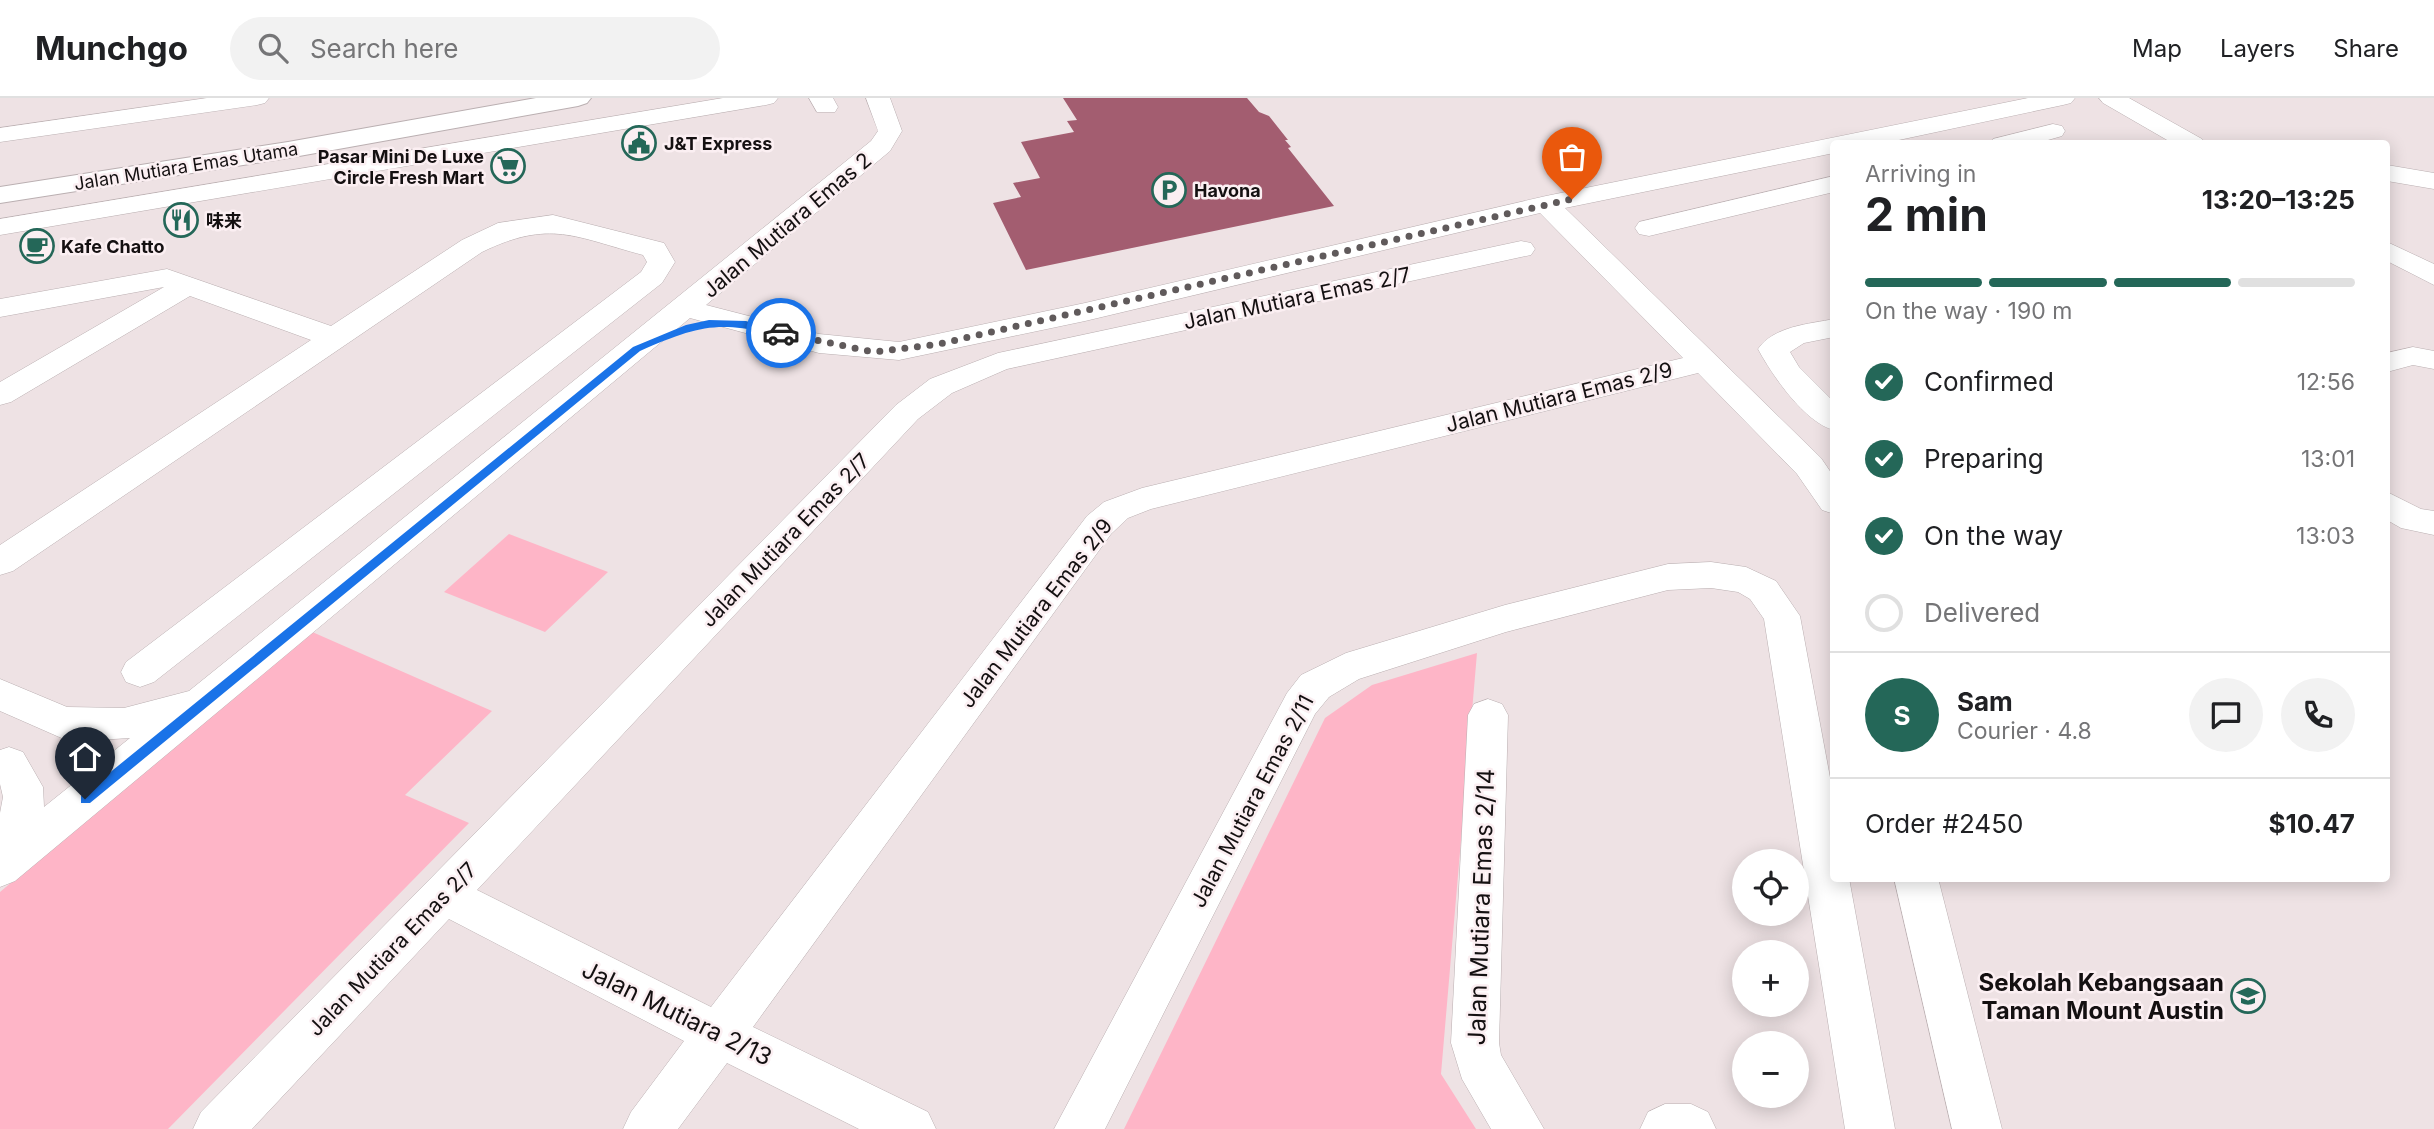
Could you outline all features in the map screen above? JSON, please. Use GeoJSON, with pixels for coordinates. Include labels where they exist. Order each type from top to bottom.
{"type":"FeatureCollection","features":[{"type":"Feature","properties":{"kind":"main road","name":"Jalan Mutiara Emas Utama"},"geometry":{"type":"LineString","coordinates":[[0,180],[503,104],[590,100]]}},
{"type":"Feature","properties":{"kind":"main road","name":"Jalan Mutiara Emas Utama"},"geometry":{"type":"LineString","coordinates":[[0,195],[503,104]]}},
{"type":"Feature","properties":{"kind":"street"},"geometry":{"type":"LineString","coordinates":[[0,135],[257,98]]}},
{"type":"Feature","properties":{"kind":"street"},"geometry":{"type":"LineString","coordinates":[[0,227],[766,98]]}},
{"type":"Feature","properties":{"kind":"street","name":"Jalan Mutiara Emas 2"},"geometry":{"type":"LineString","coordinates":[[0,868],[742,262],[888,138],[890,124],[878,98]]}},
{"type":"Feature","properties":{"kind":"street"},"geometry":{"type":"LineString","coordinates":[[1860,140],[2063,98]]}},
{"type":"Feature","properties":{"kind":"street"},"geometry":{"type":"LineString","coordinates":[[2083,98],[2156,140]]}},
{"type":"Feature","properties":{"kind":"street"},"geometry":{"type":"LineString","coordinates":[[2111,98],[2186,140]]}},
{"type":"Feature","properties":{"kind":"street"},"geometry":{"type":"LineString","coordinates":[[578,129],[590,110],[590,100]]}},
{"type":"Feature","properties":{"kind":"street"},"geometry":{"type":"LineString","coordinates":[[503,104],[557,110],[568,115],[578,129]]}},
{"type":"Feature","properties":{"kind":"street"},"geometry":{"type":"LineString","coordinates":[[2018,140],[2053,131]]}},
{"type":"Feature","properties":{"kind":"street"},"geometry":{"type":"LineString","coordinates":[[686,308],[842,348],[874,352],[900,351],[1084,312],[1546,204],[1830,146]]}},
{"type":"Feature","properties":{"kind":"street"},"geometry":{"type":"LineString","coordinates":[[2390,174],[2434,181]]}},
{"type":"Feature","properties":{"kind":"street"},"geometry":{"type":"LineString","coordinates":[[1649,228],[1830,185]]}},
{"type":"Feature","properties":{"kind":"street"},"geometry":{"type":"LineString","coordinates":[[1546,204],[1809,466],[1830,496]]}},
{"type":"Feature","properties":{"kind":"street"},"geometry":{"type":"LineString","coordinates":[[0,562],[472,246],[508,229],[532,223],[553,223],[654,249],[661,262],[652,278],[140,672]]}},
{"type":"Feature","properties":{"kind":"street","name":"Jalan Mutiara Emas 2/7"},"geometry":{"type":"LineString","coordinates":[[218,1129],[907,412],[941,386],[998,362],[1521,249]]}},
{"type":"Feature","properties":{"kind":"street"},"geometry":{"type":"LineString","coordinates":[[2390,252],[2434,276]]}},
{"type":"Feature","properties":{"kind":"street"},"geometry":{"type":"LineString","coordinates":[[742,262],[729,289],[729,304],[746,324]]}},
{"type":"Feature","properties":{"kind":"street"},"geometry":{"type":"LineString","coordinates":[[2390,269],[2434,292]]}},
{"type":"Feature","properties":{"kind":"street"},"geometry":{"type":"LineString","coordinates":[[0,308],[167,278],[335,338]]}},
{"type":"Feature","properties":{"kind":"street"},"geometry":{"type":"LineString","coordinates":[[0,395],[188,285]]}},
{"type":"Feature","properties":{"kind":"street"},"geometry":{"type":"LineString","coordinates":[[636,349],[689,327],[709,323],[746,324]]}},
{"type":"Feature","properties":{"kind":"street"},"geometry":{"type":"LineString","coordinates":[[1830,329],[1795,336],[1773,349],[1787,373],[1830,416]]}},
{"type":"Feature","properties":{"kind":"street"},"geometry":{"type":"LineString","coordinates":[[2390,362],[2413,356],[2434,360]]}},
{"type":"Feature","properties":{"kind":"street","name":"Jalan Mutiara Emas 2/9"},"geometry":{"type":"LineString","coordinates":[[648,1129],[1099,525],[1116,510],[1142,500],[1703,362]]}},
{"type":"Feature","properties":{"kind":"street"},"geometry":{"type":"LineString","coordinates":[[2390,506],[2413,520],[2434,523]]}},
{"type":"Feature","properties":{"kind":"street","name":"Jalan Mutiara Emas 2/11"},"geometry":{"type":"LineString","coordinates":[[1079,1129],[1301,704],[1315,686],[1346,668],[1630,584],[1668,577],[1701,575],[1746,580],[1763,590],[1782,616],[1870,1129]]}},
{"type":"Feature","properties":{"kind":"street"},"geometry":{"type":"LineString","coordinates":[[60,722],[116,726],[138,723],[200,698],[261,656]]}},
{"type":"Feature","properties":{"kind":"street"},"geometry":{"type":"LineString","coordinates":[[0,694],[137,757]]}},
{"type":"Feature","properties":{"kind":"street","name":"Jalan Mutiara Emas 2/14"},"geometry":{"type":"LineString","coordinates":[[1488,715],[1476,1053],[1484,1073],[1519,1129]]}},
{"type":"Feature","properties":{"kind":"street"},"geometry":{"type":"LineString","coordinates":[[5,762],[85,799]]}},
{"type":"Feature","properties":{"kind":"street"},"geometry":{"type":"LineString","coordinates":[[0,848],[25,805],[24,785],[5,762]]}},
{"type":"Feature","properties":{"kind":"street"},"geometry":{"type":"LineString","coordinates":[[1917,882],[1977,1129]]}},
{"type":"Feature","properties":{"kind":"street","name":"Jalan Mutiara 2/13"},"geometry":{"type":"LineString","coordinates":[[444,895],[570,961],[719,1032],[911,1129]]}},
{"type":"Feature","properties":{"kind":"street"},"geometry":{"type":"LineString","coordinates":[[1665,1129],[1691,1129]]}},
{"type":"Feature","properties":{"kind":"shaded area"},"geometry":{"type":"Polygon","coordinates":[[[509,534],[608,572],[545,632],[444,592],[509,534]]]}},
{"type":"Feature","properties":{"kind":"shaded area"},"geometry":{"type":"Polygon","coordinates":[[[310,631],[492,711],[405,795],[469,823],[168,1129],[0,1129],[0,892],[310,631]]]}},
{"type":"Feature","properties":{"kind":"shaded area"},"geometry":{"type":"Polygon","coordinates":[[[1477,653],[1441,1074],[1476,1129],[1124,1129],[1325,718],[1372,685],[1477,653]]]}},
{"type":"Feature","properties":{"kind":"building","name":"Havona"},"geometry":{"type":"Polygon","coordinates":[[[1063,98],[1247,98],[1259,112],[1269,116],[1288,140],[1285,140],[1291,147],[1288,148],[1334,206],[1026,270],[993,203],[1021,197],[1013,183],[1040,178],[1021,142],[1074,132],[1067,121],[1077,120],[1063,98]]]}},
{"type":"Feature","properties":{"kind":"way so far"},"geometry":{"type":"LineString","coordinates":[[781,333],[842,348],[874,352],[900,351],[1084,312],[1572,199]]}},
{"type":"Feature","properties":{"kind":"place","name":"J&T Express"},"geometry":{"type":"Point","coordinates":[639,143]}},
{"type":"Feature","properties":{"kind":"place","name":"Pasar Mini De Luxe Circle Fresh Mart"},"geometry":{"type":"Point","coordinates":[508,166]}},
{"type":"Feature","properties":{"kind":"place","name":"Havona"},"geometry":{"type":"Point","coordinates":[1169,190]}},
{"type":"Feature","properties":{"kind":"place","name":"味来"},"geometry":{"type":"Point","coordinates":[181,220]}},
{"type":"Feature","properties":{"kind":"place","name":"Kafe Chatto"},"geometry":{"type":"Point","coordinates":[37,246]}},
{"type":"Feature","properties":{"kind":"place","name":"Sekolah Kebangsaan Taman Mount Austin"},"geometry":{"type":"Point","coordinates":[2248,996]}},
{"type":"Feature","properties":{"kind":"route"},"geometry":{"type":"LineString","coordinates":[[85,799],[636,349],[665,335],[709,323],[746,324],[781,333]]}}]}
